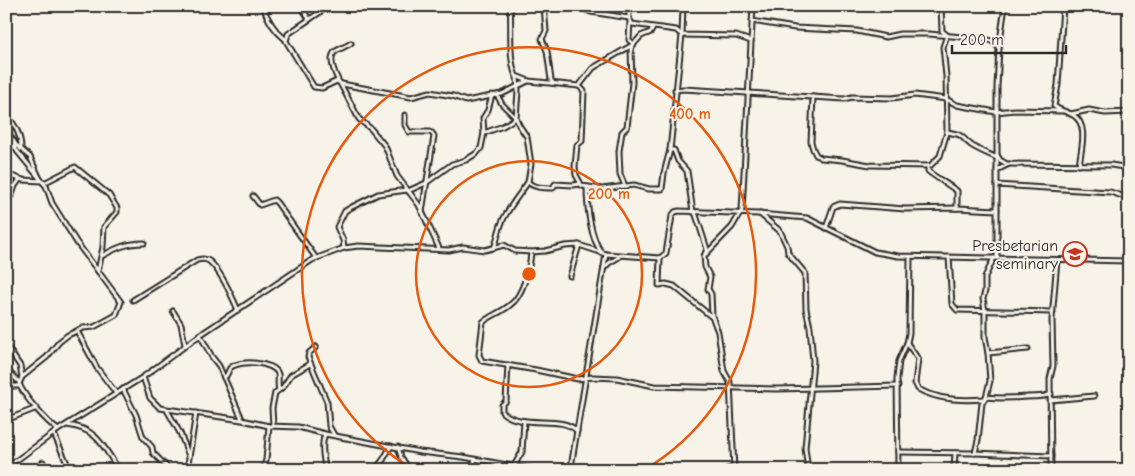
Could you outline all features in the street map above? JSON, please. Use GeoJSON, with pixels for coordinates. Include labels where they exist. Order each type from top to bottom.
{"type":"FeatureCollection","features":[{"type":"Feature","properties":{"kind":"street"},"geometry":{"type":"LineString","coordinates":[[263,6],[266,15],[285,39],[314,87],[322,88],[340,83],[411,97],[428,92],[453,96],[466,101],[502,94],[529,81]]}},
{"type":"Feature","properties":{"kind":"street"},"geometry":{"type":"LineString","coordinates":[[301,6],[310,19]]}},
{"type":"Feature","properties":{"kind":"street"},"geometry":{"type":"LineString","coordinates":[[285,39],[288,34],[329,6]]}},
{"type":"Feature","properties":{"kind":"street"},"geometry":{"type":"LineString","coordinates":[[510,6],[512,52],[518,86],[516,118]]}},
{"type":"Feature","properties":{"kind":"street"},"geometry":{"type":"LineString","coordinates":[[544,6],[546,31],[542,39],[553,84]]}},
{"type":"Feature","properties":{"kind":"street"},"geometry":{"type":"LineString","coordinates":[[575,6],[591,12],[630,20],[632,24],[676,30],[682,35],[736,36],[750,40]]}},
{"type":"Feature","properties":{"kind":"street"},"geometry":{"type":"LineString","coordinates":[[628,6],[630,20],[629,40],[634,44]]}},
{"type":"Feature","properties":{"kind":"street"},"geometry":{"type":"LineString","coordinates":[[579,86],[584,93],[582,108],[584,125],[582,141],[577,145],[577,154],[574,162],[576,176],[580,184],[584,187],[602,189],[634,185],[649,189],[662,189],[670,150],[682,35],[683,6]]}},
{"type":"Feature","properties":{"kind":"street"},"geometry":{"type":"LineString","coordinates":[[704,256],[732,227],[743,206],[753,6]]}},
{"type":"Feature","properties":{"kind":"street"},"geometry":{"type":"LineString","coordinates":[[941,6],[942,31],[947,35]]}},
{"type":"Feature","properties":{"kind":"street"},"geometry":{"type":"LineString","coordinates":[[975,453],[982,403],[990,381],[985,341],[986,312],[983,300],[985,277],[995,258],[998,210],[996,112],[999,48],[1005,6]]}},
{"type":"Feature","properties":{"kind":"street"},"geometry":{"type":"LineString","coordinates":[[1062,7],[1058,85],[1054,102],[1056,108],[1075,116],[1079,121],[1083,132],[1079,165]]}},
{"type":"Feature","properties":{"kind":"street"},"geometry":{"type":"LineString","coordinates":[[752,21],[795,28],[857,31],[886,37],[900,34],[947,35],[992,41],[999,48]]}},
{"type":"Feature","properties":{"kind":"street"},"geometry":{"type":"LineString","coordinates":[[625,186],[620,174],[619,147],[622,132],[627,127],[632,83],[630,48],[641,36],[652,32],[653,28]]}},
{"type":"Feature","properties":{"kind":"street"},"geometry":{"type":"LineString","coordinates":[[813,97],[812,142],[816,155],[821,158],[864,164],[928,166],[940,156],[946,132],[945,59],[943,47],[947,35]]}},
{"type":"Feature","properties":{"kind":"street"},"geometry":{"type":"LineString","coordinates":[[351,43],[335,51],[333,55],[333,66],[340,83],[359,119],[371,129],[385,146],[398,176],[422,212],[439,248]]}},
{"type":"Feature","properties":{"kind":"street"},"geometry":{"type":"LineString","coordinates":[[579,86],[593,68],[634,44]]}},
{"type":"Feature","properties":{"kind":"street"},"geometry":{"type":"LineString","coordinates":[[517,77],[529,81],[579,86]]}},
{"type":"Feature","properties":{"kind":"street"},"geometry":{"type":"LineString","coordinates":[[675,90],[844,99],[852,96],[892,98],[915,95],[946,99],[957,105],[996,112],[1015,110],[1062,111]]}},
{"type":"Feature","properties":{"kind":"street"},"geometry":{"type":"LineString","coordinates":[[344,248],[343,240],[337,227],[345,211],[378,194],[408,191],[426,183],[452,164],[466,160],[477,153],[481,148],[484,133],[483,120],[492,95]]}},
{"type":"Feature","properties":{"kind":"street"},"geometry":{"type":"LineString","coordinates":[[494,248],[505,216],[515,198],[528,182],[531,164],[528,139],[516,118],[496,95]]}},
{"type":"Feature","properties":{"kind":"street"},"geometry":{"type":"LineString","coordinates":[[1070,114],[1089,110],[1096,110],[1105,114],[1129,112]]}},
{"type":"Feature","properties":{"kind":"street"},"geometry":{"type":"LineString","coordinates":[[6,116],[17,130],[21,149]]}},
{"type":"Feature","properties":{"kind":"street"},"geometry":{"type":"LineString","coordinates":[[405,116],[409,132],[429,132],[434,136],[422,212]]}},
{"type":"Feature","properties":{"kind":"street"},"geometry":{"type":"LineString","coordinates":[[484,133],[503,126],[516,118]]}},
{"type":"Feature","properties":{"kind":"street"},"geometry":{"type":"LineString","coordinates":[[6,129],[15,144],[30,157],[52,203],[63,221],[121,302],[120,308],[113,317],[94,327],[86,327],[76,331],[63,339],[50,354],[22,377],[19,384]]}},
{"type":"Feature","properties":{"kind":"street"},"geometry":{"type":"LineString","coordinates":[[946,132],[959,134],[971,145],[997,157],[1002,162],[1010,164],[1111,165],[1129,168]]}},
{"type":"Feature","properties":{"kind":"street"},"geometry":{"type":"LineString","coordinates":[[6,135],[42,181]]}},
{"type":"Feature","properties":{"kind":"street"},"geometry":{"type":"LineString","coordinates":[[670,150],[674,150],[678,161],[687,171],[694,212],[707,249],[704,256],[704,267],[710,277],[708,289],[711,294],[724,371],[730,382],[733,468],[724,470]]}},
{"type":"Feature","properties":{"kind":"street"},"geometry":{"type":"LineString","coordinates":[[998,170],[1010,164]]}},
{"type":"Feature","properties":{"kind":"street"},"geometry":{"type":"LineString","coordinates":[[928,166],[930,174],[940,178],[957,191],[957,208]]}},
{"type":"Feature","properties":{"kind":"street"},"geometry":{"type":"LineString","coordinates":[[6,174],[20,179],[42,181],[75,167],[109,195],[117,211],[104,227],[98,271]]}},
{"type":"Feature","properties":{"kind":"street"},"geometry":{"type":"LineString","coordinates":[[6,198],[12,195],[20,179]]}},
{"type":"Feature","properties":{"kind":"street"},"geometry":{"type":"LineString","coordinates":[[528,182],[534,186],[550,188],[555,184],[580,184]]}},
{"type":"Feature","properties":{"kind":"street"},"geometry":{"type":"LineString","coordinates":[[997,185],[1110,192],[1128,196]]}},
{"type":"Feature","properties":{"kind":"street"},"geometry":{"type":"LineString","coordinates":[[571,469],[604,269],[604,254],[597,245],[591,229],[587,187]]}},
{"type":"Feature","properties":{"kind":"street"},"geometry":{"type":"LineString","coordinates":[[253,196],[260,205],[271,201],[277,202],[316,258]]}},
{"type":"Feature","properties":{"kind":"street"},"geometry":{"type":"LineString","coordinates":[[826,228],[833,207],[836,205],[905,209],[957,208],[998,210]]}},
{"type":"Feature","properties":{"kind":"street"},"geometry":{"type":"LineString","coordinates":[[6,468],[58,430],[142,377],[185,345],[316,258],[344,248],[366,246],[439,248],[449,250],[464,247],[485,250],[504,245],[515,251],[531,252],[579,244],[604,254],[660,258],[666,253],[674,213],[679,211],[807,218],[875,252],[910,256],[1129,261]]}},
{"type":"Feature","properties":{"kind":"street"},"geometry":{"type":"LineString","coordinates":[[759,214],[780,232],[787,246],[788,253],[805,273],[806,309],[810,327],[813,361],[805,448],[808,470]]}},
{"type":"Feature","properties":{"kind":"street"},"geometry":{"type":"LineString","coordinates":[[101,257],[120,246],[144,243]]}},
{"type":"Feature","properties":{"kind":"street"},"geometry":{"type":"LineString","coordinates":[[570,276],[579,244]]}},
{"type":"Feature","properties":{"kind":"street"},"geometry":{"type":"LineString","coordinates":[[531,252],[528,271],[519,298],[483,323],[480,359],[488,363],[508,365],[578,379],[587,377],[617,378],[654,386],[777,389],[898,386]]}},
{"type":"Feature","properties":{"kind":"street"},"geometry":{"type":"LineString","coordinates":[[604,269],[619,256]]}},
{"type":"Feature","properties":{"kind":"street"},"geometry":{"type":"LineString","coordinates":[[898,470],[899,361],[907,343],[909,326],[910,256]]}},
{"type":"Feature","properties":{"kind":"street"},"geometry":{"type":"LineString","coordinates":[[133,300],[203,258],[208,260],[223,282],[238,310]]}},
{"type":"Feature","properties":{"kind":"street"},"geometry":{"type":"LineString","coordinates":[[660,258],[660,285],[674,286],[714,320]]}},
{"type":"Feature","properties":{"kind":"street"},"geometry":{"type":"LineString","coordinates":[[949,258],[953,307],[957,310],[1053,312]]}},
{"type":"Feature","properties":{"kind":"street"},"geometry":{"type":"LineString","coordinates":[[1051,470],[1050,379],[1053,366],[1053,312],[1057,260]]}},
{"type":"Feature","properties":{"kind":"street"},"geometry":{"type":"LineString","coordinates":[[173,311],[181,324],[185,345]]}},
{"type":"Feature","properties":{"kind":"street"},"geometry":{"type":"LineString","coordinates":[[76,331],[97,368],[116,394]]}},
{"type":"Feature","properties":{"kind":"street"},"geometry":{"type":"LineString","coordinates":[[200,335],[224,378],[242,420]]}},
{"type":"Feature","properties":{"kind":"street"},"geometry":{"type":"LineString","coordinates":[[907,343],[918,359],[915,383],[918,389],[933,396],[942,398],[1009,399],[1051,394]]}},
{"type":"Feature","properties":{"kind":"street"},"geometry":{"type":"LineString","coordinates":[[6,345],[20,366],[22,377]]}},
{"type":"Feature","properties":{"kind":"street"},"geometry":{"type":"LineString","coordinates":[[316,347],[309,353],[310,364],[326,399],[329,426],[334,436]]}},
{"type":"Feature","properties":{"kind":"street"},"geometry":{"type":"LineString","coordinates":[[988,353],[1028,349]]}},
{"type":"Feature","properties":{"kind":"street"},"geometry":{"type":"LineString","coordinates":[[224,378],[232,367],[252,362],[276,371],[278,374],[278,390]]}},
{"type":"Feature","properties":{"kind":"street"},"geometry":{"type":"LineString","coordinates":[[263,470],[271,426],[272,402],[278,390],[284,386],[291,375],[310,364]]}},
{"type":"Feature","properties":{"kind":"street"},"geometry":{"type":"LineString","coordinates":[[508,365],[506,402],[502,405],[502,412],[524,422],[572,426],[579,422]]}},
{"type":"Feature","properties":{"kind":"street"},"geometry":{"type":"LineString","coordinates":[[6,369],[45,419],[58,430]]}},
{"type":"Feature","properties":{"kind":"street"},"geometry":{"type":"LineString","coordinates":[[142,377],[153,402],[160,408],[167,410],[242,420],[271,426],[291,426],[420,452],[463,457],[514,468],[536,470]]}},
{"type":"Feature","properties":{"kind":"street"},"geometry":{"type":"LineString","coordinates":[[6,389],[19,384]]}},
{"type":"Feature","properties":{"kind":"street"},"geometry":{"type":"LineString","coordinates":[[123,389],[136,415],[143,437],[152,447],[153,454],[170,470]]}},
{"type":"Feature","properties":{"kind":"street"},"geometry":{"type":"LineString","coordinates":[[1051,400],[1094,396]]}},
{"type":"Feature","properties":{"kind":"street"},"geometry":{"type":"LineString","coordinates":[[6,420],[37,408]]}},
{"type":"Feature","properties":{"kind":"street"},"geometry":{"type":"LineString","coordinates":[[167,410],[180,433],[189,457]]}},
{"type":"Feature","properties":{"kind":"street"},"geometry":{"type":"LineString","coordinates":[[187,470],[196,413]]}},
{"type":"Feature","properties":{"kind":"street"},"geometry":{"type":"LineString","coordinates":[[514,468],[522,452],[524,422]]}},
{"type":"Feature","properties":{"kind":"street"},"geometry":{"type":"LineString","coordinates":[[67,425],[79,427],[95,434],[119,470]]}},
{"type":"Feature","properties":{"kind":"street"},"geometry":{"type":"LineString","coordinates":[[572,426],[577,431]]}},
{"type":"Feature","properties":{"kind":"street"},"geometry":{"type":"LineString","coordinates":[[54,434],[70,470]]}},
{"type":"Feature","properties":{"kind":"street"},"geometry":{"type":"LineString","coordinates":[[325,434],[322,448],[325,456],[325,467],[328,470]]}},
{"type":"Feature","properties":{"kind":"street"},"geometry":{"type":"LineString","coordinates":[[375,470],[391,445]]}},
{"type":"Feature","properties":{"kind":"street"},"geometry":{"type":"LineString","coordinates":[[398,447],[401,457],[407,466]]}},
{"type":"Feature","properties":{"kind":"street"},"geometry":{"type":"LineString","coordinates":[[898,452],[1051,456]]}},
{"type":"Feature","properties":{"kind":"street"},"geometry":{"type":"LineString","coordinates":[[954,470],[956,453]]}},
{"type":"Feature","properties":{"kind":"street"},"geometry":{"type":"LineString","coordinates":[[471,470],[475,460]]}},
{"type":"Feature","properties":{"kind":"street"},"geometry":{"type":"LineString","coordinates":[[43,462],[46,470]]}},
{"type":"Feature","properties":{"kind":"place","name":"Presbetarian seminary"},"geometry":{"type":"Point","coordinates":[1075,254]}}]}
